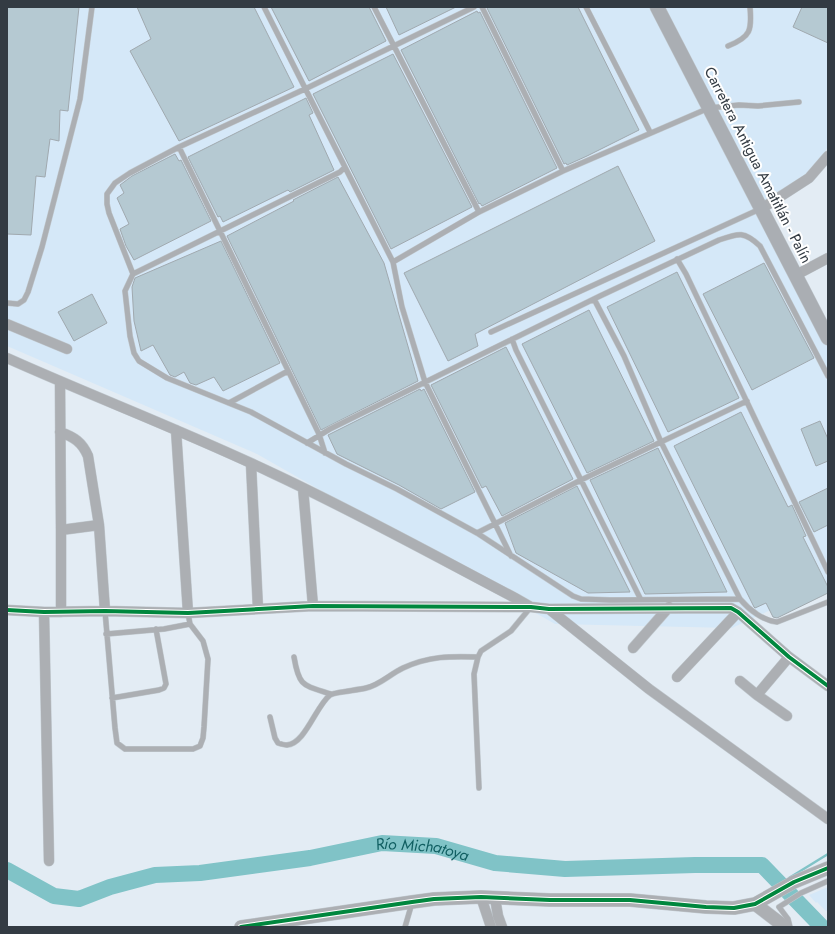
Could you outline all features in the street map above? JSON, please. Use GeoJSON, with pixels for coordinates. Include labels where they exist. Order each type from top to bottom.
{"type":"FeatureCollection","features":[{"type":"Feature","properties":{"kind":"main road","name":"Carretera Antigua Amatitlán - Palín"},"geometry":{"type":"LineString","coordinates":[[657,7],[828,338]]}},
{"type":"Feature","properties":{"kind":"street"},"geometry":{"type":"LineString","coordinates":[[761,208],[809,178],[828,156]]}},
{"type":"Feature","properties":{"kind":"street"},"geometry":{"type":"LineString","coordinates":[[796,275],[828,258]]}},
{"type":"Feature","properties":{"kind":"street"},"geometry":{"type":"LineString","coordinates":[[7,324],[67,350]]}},
{"type":"Feature","properties":{"kind":"street"},"geometry":{"type":"LineString","coordinates":[[7,358],[60,382],[176,430],[303,488],[531,607]]}},
{"type":"Feature","properties":{"kind":"street"},"geometry":{"type":"LineString","coordinates":[[60,382],[62,530],[61,612]]}},
{"type":"Feature","properties":{"kind":"street"},"geometry":{"type":"LineString","coordinates":[[176,430],[188,613]]}},
{"type":"Feature","properties":{"kind":"street"},"geometry":{"type":"LineString","coordinates":[[60,432],[78,441],[84,447],[88,456],[99,525],[104,611]]}},
{"type":"Feature","properties":{"kind":"street"},"geometry":{"type":"LineString","coordinates":[[251,464],[258,609]]}},
{"type":"Feature","properties":{"kind":"street"},"geometry":{"type":"LineString","coordinates":[[303,488],[313,606]]}},
{"type":"Feature","properties":{"kind":"street"},"geometry":{"type":"LineString","coordinates":[[62,530],[99,525]]}},
{"type":"Feature","properties":{"kind":"street"},"geometry":{"type":"LineString","coordinates":[[7,610],[44,612],[104,611],[188,613],[313,606],[531,607],[549,609],[669,607],[731,608],[738,612],[789,657],[828,686]]}},
{"type":"Feature","properties":{"kind":"street"},"geometry":{"type":"LineString","coordinates":[[633,648],[669,607]]}},
{"type":"Feature","properties":{"kind":"street"},"geometry":{"type":"LineString","coordinates":[[549,609],[649,689],[828,819]]}},
{"type":"Feature","properties":{"kind":"street"},"geometry":{"type":"LineString","coordinates":[[44,612],[49,861]]}},
{"type":"Feature","properties":{"kind":"street"},"geometry":{"type":"LineString","coordinates":[[677,677],[738,612]]}},
{"type":"Feature","properties":{"kind":"street"},"geometry":{"type":"LineString","coordinates":[[757,695],[789,657]]}},
{"type":"Feature","properties":{"kind":"street"},"geometry":{"type":"LineString","coordinates":[[740,681],[787,716]]}},
{"type":"Feature","properties":{"kind":"street"},"geometry":{"type":"LineString","coordinates":[[241,927],[434,899],[481,897],[550,900],[630,900],[734,908],[761,901],[797,888],[828,868]]}},
{"type":"Feature","properties":{"kind":"street"},"geometry":{"type":"LineString","coordinates":[[481,897],[491,927]]}},
{"type":"Feature","properties":{"kind":"street"},"geometry":{"type":"LineString","coordinates":[[495,898],[498,916],[502,927]]}},
{"type":"Feature","properties":{"kind":"street"},"geometry":{"type":"LineString","coordinates":[[761,901],[785,927]]}},
{"type":"Feature","properties":{"kind":"lane"},"geometry":{"type":"LineString","coordinates":[[7,303],[18,304],[24,300],[28,292],[42,247],[80,99],[92,7]]}},
{"type":"Feature","properties":{"kind":"lane"},"geometry":{"type":"LineString","coordinates":[[264,7],[393,262],[402,307],[425,382],[511,556]]}},
{"type":"Feature","properties":{"kind":"lane"},"geometry":{"type":"LineString","coordinates":[[374,7],[479,212]]}},
{"type":"Feature","properties":{"kind":"lane"},"geometry":{"type":"LineString","coordinates":[[133,274],[109,213],[107,204],[107,194],[115,183],[130,173],[179,147],[305,89],[474,7]]}},
{"type":"Feature","properties":{"kind":"lane"},"geometry":{"type":"LineString","coordinates":[[482,7],[563,171]]}},
{"type":"Feature","properties":{"kind":"lane"},"geometry":{"type":"LineString","coordinates":[[586,7],[650,132]]}},
{"type":"Feature","properties":{"kind":"lane"},"geometry":{"type":"LineString","coordinates":[[728,46],[741,41],[751,27],[750,7]]}},
{"type":"Feature","properties":{"kind":"lane"},"geometry":{"type":"LineString","coordinates":[[393,262],[479,212],[563,171],[650,132],[709,108],[739,105],[758,106],[799,102]]}},
{"type":"Feature","properties":{"kind":"lane"},"geometry":{"type":"LineString","coordinates":[[179,147],[319,434],[325,453]]}},
{"type":"Feature","properties":{"kind":"lane"},"geometry":{"type":"LineString","coordinates":[[345,168],[340,172],[133,274],[125,291],[130,336],[134,353],[139,361],[167,378],[251,412],[325,453],[398,489],[477,533],[573,596],[581,599],[740,599]]}},
{"type":"Feature","properties":{"kind":"lane"},"geometry":{"type":"LineString","coordinates":[[491,332],[761,208]]}},
{"type":"Feature","properties":{"kind":"lane"},"geometry":{"type":"LineString","coordinates":[[307,443],[319,434],[594,299],[677,259],[736,234],[749,236],[760,246],[828,376]]}},
{"type":"Feature","properties":{"kind":"lane"},"geometry":{"type":"LineString","coordinates":[[677,259],[686,274],[828,572]]}},
{"type":"Feature","properties":{"kind":"lane"},"geometry":{"type":"LineString","coordinates":[[594,299],[624,356],[661,442],[740,599],[744,604],[768,622],[777,622],[828,602]]}},
{"type":"Feature","properties":{"kind":"lane"},"geometry":{"type":"LineString","coordinates":[[512,339],[516,350],[641,600]]}},
{"type":"Feature","properties":{"kind":"lane"},"geometry":{"type":"LineString","coordinates":[[229,403],[288,371]]}},
{"type":"Feature","properties":{"kind":"lane"},"geometry":{"type":"LineString","coordinates":[[477,533],[581,480],[747,401]]}},
{"type":"Feature","properties":{"kind":"lane"},"geometry":{"type":"LineString","coordinates":[[479,788],[474,674],[478,657],[481,650],[511,631],[531,607]]}},
{"type":"Feature","properties":{"kind":"lane"},"geometry":{"type":"LineString","coordinates":[[104,611],[115,728],[118,743],[125,749],[193,749],[200,746],[203,738],[208,659],[203,641],[190,624],[188,613]]}},
{"type":"Feature","properties":{"kind":"lane"},"geometry":{"type":"LineString","coordinates":[[106,634],[190,624]]}},
{"type":"Feature","properties":{"kind":"lane"},"geometry":{"type":"LineString","coordinates":[[112,698],[164,688],[166,684],[156,629]]}},
{"type":"Feature","properties":{"kind":"lane"},"geometry":{"type":"LineString","coordinates":[[294,657],[297,675],[304,685],[331,694],[367,688],[383,681],[403,668],[436,657],[478,657]]}},
{"type":"Feature","properties":{"kind":"lane"},"geometry":{"type":"LineString","coordinates":[[270,717],[275,738],[278,743],[288,745],[299,739],[323,703],[331,694]]}},
{"type":"Feature","properties":{"kind":"lane"},"geometry":{"type":"LineString","coordinates":[[790,927],[788,920],[779,907],[783,905],[797,888],[828,881]]}},
{"type":"Feature","properties":{"kind":"lane"},"geometry":{"type":"LineString","coordinates":[[405,927],[412,902]]}},
{"type":"Feature","properties":{"kind":"shaded area"},"geometry":{"type":"Polygon","coordinates":[[[7,7],[828,7],[828,146],[808,174],[761,205],[828,338],[828,583],[732,628],[555,624],[257,454],[7,346],[7,7]]]}},
{"type":"Feature","properties":{"kind":"shaded area"},"geometry":{"type":"Polygon","coordinates":[[[828,887],[828,910],[826,911],[809,895],[828,887]]]}},
{"type":"Feature","properties":{"kind":"building"},"geometry":{"type":"Polygon","coordinates":[[[7,7],[79,7],[68,111],[60,110],[59,141],[50,139],[45,177],[36,176],[31,235],[7,234],[7,7]]]}},
{"type":"Feature","properties":{"kind":"building"},"geometry":{"type":"Polygon","coordinates":[[[137,7],[254,7],[294,87],[179,141],[130,51],[151,39],[137,7]]]}},
{"type":"Feature","properties":{"kind":"building"},"geometry":{"type":"Polygon","coordinates":[[[271,7],[369,7],[386,41],[309,81],[271,7]]]}},
{"type":"Feature","properties":{"kind":"building"},"geometry":{"type":"Polygon","coordinates":[[[386,7],[456,7],[399,35],[386,7]]]}},
{"type":"Feature","properties":{"kind":"building"},"geometry":{"type":"Polygon","coordinates":[[[578,7],[639,130],[587,156],[567,165],[566,163],[564,164],[487,8],[578,7]]]}},
{"type":"Feature","properties":{"kind":"building"},"geometry":{"type":"Polygon","coordinates":[[[802,7],[828,7],[828,43],[793,27],[802,7]]]}},
{"type":"Feature","properties":{"kind":"building"},"geometry":{"type":"Polygon","coordinates":[[[477,11],[478,13],[480,12],[557,168],[482,206],[480,203],[479,204],[401,50],[477,11]]]}},
{"type":"Feature","properties":{"kind":"building"},"geometry":{"type":"Polygon","coordinates":[[[393,54],[472,207],[391,249],[313,94],[393,54]]]}},
{"type":"Feature","properties":{"kind":"building"},"geometry":{"type":"Polygon","coordinates":[[[306,98],[313,113],[309,115],[334,170],[290,192],[288,190],[223,222],[220,216],[218,217],[188,157],[306,98]]]}},
{"type":"Feature","properties":{"kind":"building"},"geometry":{"type":"Polygon","coordinates":[[[175,154],[179,161],[181,160],[211,221],[134,260],[126,246],[120,229],[129,224],[117,198],[124,193],[120,185],[132,176],[175,154]]]}},
{"type":"Feature","properties":{"kind":"building"},"geometry":{"type":"Polygon","coordinates":[[[618,166],[655,241],[475,334],[478,346],[448,361],[404,273],[618,166]]]}},
{"type":"Feature","properties":{"kind":"building"},"geometry":{"type":"Polygon","coordinates":[[[338,177],[384,263],[418,381],[321,430],[227,236],[338,177]]]}},
{"type":"Feature","properties":{"kind":"building"},"geometry":{"type":"Polygon","coordinates":[[[221,241],[280,363],[223,391],[214,377],[196,385],[190,383],[184,372],[175,377],[170,375],[153,345],[141,351],[134,321],[132,287],[135,278],[221,241]]]}},
{"type":"Feature","properties":{"kind":"building"},"geometry":{"type":"Polygon","coordinates":[[[764,263],[814,358],[752,390],[703,294],[764,263]]]}},
{"type":"Feature","properties":{"kind":"building"},"geometry":{"type":"Polygon","coordinates":[[[677,272],[739,398],[668,432],[607,307],[677,272]]]}},
{"type":"Feature","properties":{"kind":"building"},"geometry":{"type":"Polygon","coordinates":[[[92,294],[107,323],[74,341],[58,312],[92,294]]]}},
{"type":"Feature","properties":{"kind":"building"},"geometry":{"type":"Polygon","coordinates":[[[589,310],[654,441],[587,473],[522,344],[589,310]]]}},
{"type":"Feature","properties":{"kind":"building"},"geometry":{"type":"Polygon","coordinates":[[[506,347],[573,479],[502,516],[486,486],[482,488],[431,385],[506,347]]]}},
{"type":"Feature","properties":{"kind":"building"},"geometry":{"type":"Polygon","coordinates":[[[420,389],[421,391],[424,389],[475,492],[441,509],[399,485],[337,454],[328,435],[420,389]]]}},
{"type":"Feature","properties":{"kind":"building"},"geometry":{"type":"Polygon","coordinates":[[[741,412],[788,507],[792,505],[806,536],[803,537],[828,587],[828,593],[777,618],[773,617],[766,603],[755,608],[754,607],[674,446],[741,412]]]}},
{"type":"Feature","properties":{"kind":"building"},"geometry":{"type":"Polygon","coordinates":[[[820,421],[828,439],[828,461],[816,466],[801,429],[820,421]]]}},
{"type":"Feature","properties":{"kind":"building"},"geometry":{"type":"Polygon","coordinates":[[[658,448],[727,592],[645,594],[590,480],[658,448]]]}},
{"type":"Feature","properties":{"kind":"building"},"geometry":{"type":"Polygon","coordinates":[[[577,486],[630,592],[588,593],[516,553],[505,523],[577,486]]]}},
{"type":"Feature","properties":{"kind":"building"},"geometry":{"type":"Polygon","coordinates":[[[828,488],[828,525],[814,532],[799,502],[828,488]]]}},
{"type":"Feature","properties":{"kind":"waterway","name":"Río Michatoya"},"geometry":{"type":"LineString","coordinates":[[7,870],[54,896],[79,899],[110,887],[155,875],[200,873],[310,858],[382,843],[436,846],[495,863],[565,869],[695,865],[762,865],[822,927]]}},
{"type":"Feature","properties":{"kind":"waterway"},"geometry":{"type":"LineString","coordinates":[[789,878],[828,854]]}},
{"type":"Feature","properties":{"kind":"cycle path"},"geometry":{"type":"LineString","coordinates":[[7,610],[44,612],[105,611],[188,613],[313,606],[531,607],[549,609],[731,608],[738,612],[789,657],[828,686]]}},
{"type":"Feature","properties":{"kind":"cycle path"},"geometry":{"type":"LineString","coordinates":[[241,927],[434,899],[481,897],[550,900],[630,900],[734,908],[755,904],[794,882],[828,868]]}}]}
